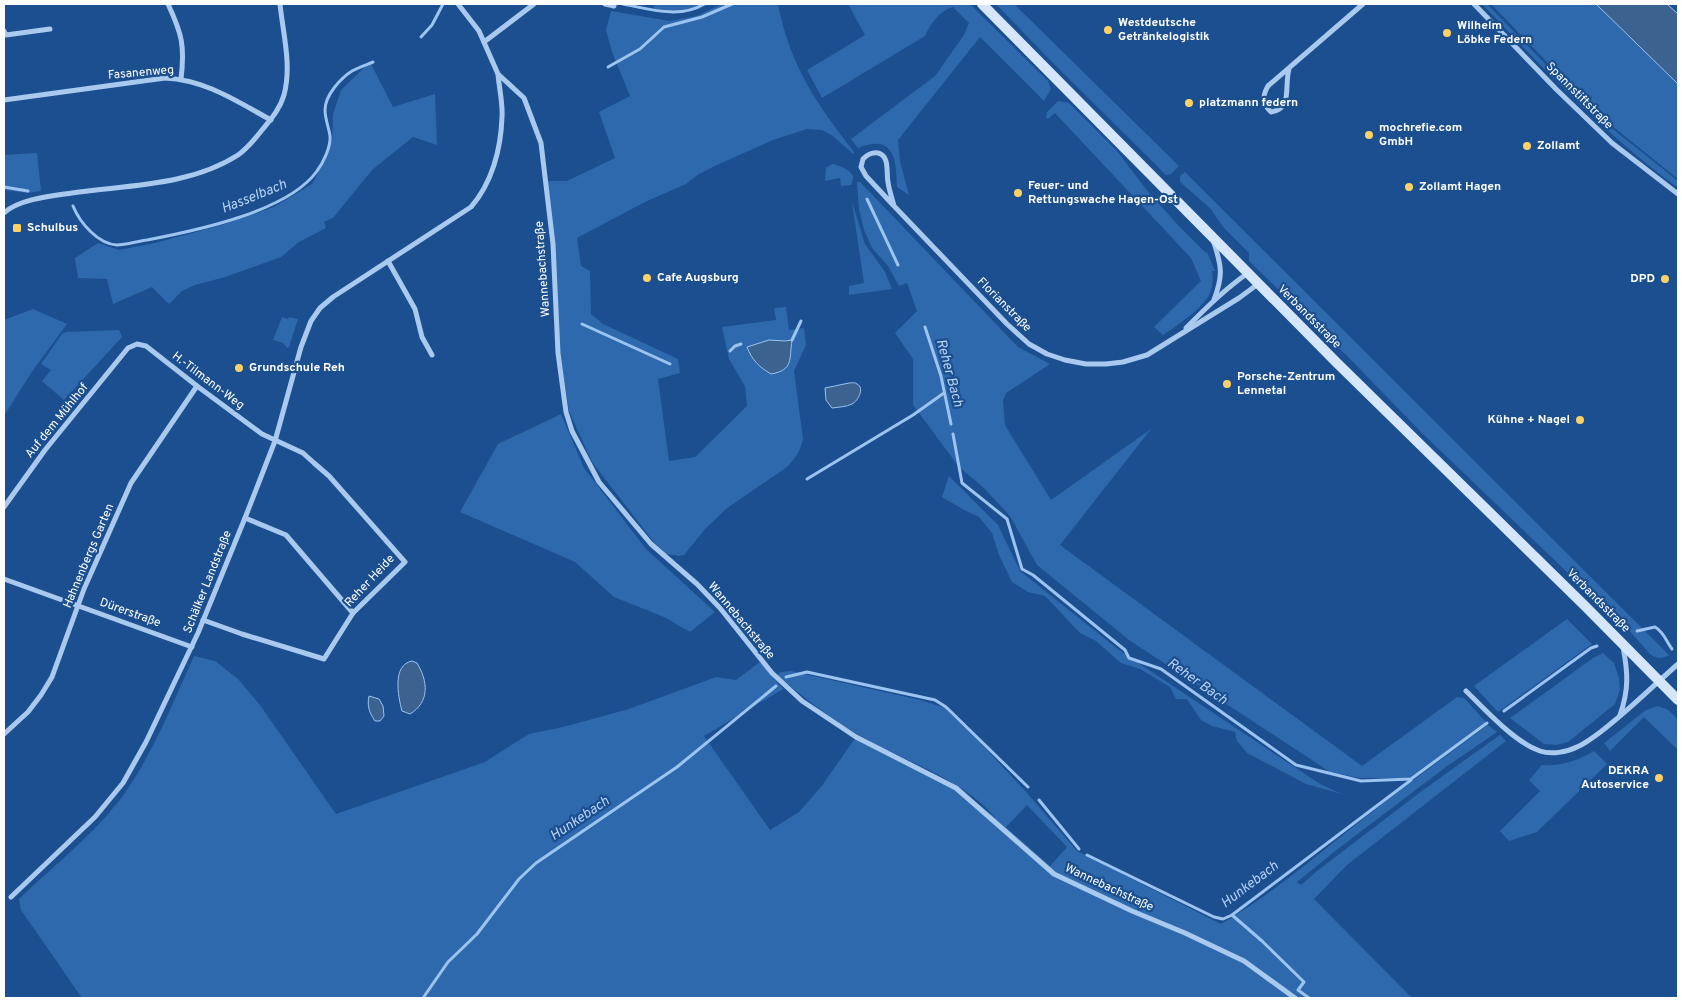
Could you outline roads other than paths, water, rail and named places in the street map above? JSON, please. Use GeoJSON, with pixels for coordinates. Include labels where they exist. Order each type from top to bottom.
{"type":"FeatureCollection","features":[{"type":"Feature","properties":{"kind":"main road","name":"Verbandsstraße"},"geometry":{"type":"LineString","coordinates":[[982,4],[1258,284],[1678,700]]}},
{"type":"Feature","properties":{"kind":"street"},"geometry":{"type":"LineString","coordinates":[[168,4],[181,36],[184,55],[181,79]]}},
{"type":"Feature","properties":{"kind":"street"},"geometry":{"type":"LineString","coordinates":[[4,213],[14,206],[34,200],[174,179],[227,161],[239,154],[248,147],[271,120],[278,110],[284,94],[286,52],[280,4]]}},
{"type":"Feature","properties":{"kind":"street","name":"Wannebachstraße"},"geometry":{"type":"LineString","coordinates":[[458,4],[470,17],[484,42],[498,74],[524,98],[541,143],[553,244],[558,353],[569,422],[580,448],[599,482],[651,544],[720,608],[772,673],[802,701],[856,737],[956,788],[1054,874],[1244,961],[1295,998]]}},
{"type":"Feature","properties":{"kind":"street"},"geometry":{"type":"LineString","coordinates":[[484,42],[534,4]]}},
{"type":"Feature","properties":{"kind":"street"},"geometry":{"type":"LineString","coordinates":[[605,4],[614,6]]}},
{"type":"Feature","properties":{"kind":"street"},"geometry":{"type":"LineString","coordinates":[[1289,69],[1286,79],[1284,106],[1279,110],[1271,112],[1265,107],[1263,100],[1268,86],[1363,4]]}},
{"type":"Feature","properties":{"kind":"street","name":"Spannstiftstraße"},"geometry":{"type":"LineString","coordinates":[[1474,4],[1557,90],[1612,143],[1678,194]]}},
{"type":"Feature","properties":{"kind":"street"},"geometry":{"type":"LineString","coordinates":[[4,31],[6,36],[50,29]]}},
{"type":"Feature","properties":{"kind":"street","name":"Schälker Landstraße"},"geometry":{"type":"LineString","coordinates":[[11,898],[95,817],[123,783],[146,742],[204,620],[245,518],[275,440],[301,348],[314,316],[333,297],[471,208],[482,194],[497,158],[502,116],[498,74]]}},
{"type":"Feature","properties":{"kind":"street","name":"Fasanenweg"},"geometry":{"type":"LineString","coordinates":[[4,100],[165,78],[181,79],[217,89],[271,120]]}},
{"type":"Feature","properties":{"kind":"street","name":"Florianstraße"},"geometry":{"type":"LineString","coordinates":[[894,206],[888,180],[887,163],[884,156],[870,154],[863,159],[861,167],[866,176],[894,206],[1007,324],[1029,344],[1047,354],[1065,360],[1086,364],[1115,364],[1147,355],[1240,298],[1258,284]]}},
{"type":"Feature","properties":{"kind":"street","name":"Florianstraße"},"geometry":{"type":"LineString","coordinates":[[1212,237],[1221,264],[1220,283],[1213,300]]}},
{"type":"Feature","properties":{"kind":"street"},"geometry":{"type":"LineString","coordinates":[[388,261],[415,308],[422,337],[432,354]]}},
{"type":"Feature","properties":{"kind":"street","name":"Florianstraße"},"geometry":{"type":"LineString","coordinates":[[1180,334],[1213,300],[1248,273]]}},
{"type":"Feature","properties":{"kind":"street","name":"H.-Tilmann-Weg"},"geometry":{"type":"LineString","coordinates":[[128,348],[137,344],[146,346],[262,434],[275,440]]}},
{"type":"Feature","properties":{"kind":"street","name":"Auf dem Mühlhof"},"geometry":{"type":"LineString","coordinates":[[4,507],[45,450],[128,348]]}},
{"type":"Feature","properties":{"kind":"street","name":"Hahnenbergs Garten"},"geometry":{"type":"LineString","coordinates":[[4,734],[28,712],[48,683],[78,605],[131,483],[197,386]]}},
{"type":"Feature","properties":{"kind":"street","name":"Reher Heide"},"geometry":{"type":"LineString","coordinates":[[204,620],[324,659],[353,613],[405,562],[329,476],[303,454],[275,440]]}},
{"type":"Feature","properties":{"kind":"street"},"geometry":{"type":"LineString","coordinates":[[245,518],[286,535],[353,613]]}},
{"type":"Feature","properties":{"kind":"street","name":"Dürerstraße"},"geometry":{"type":"LineString","coordinates":[[4,579],[192,647]]}},
{"type":"Feature","properties":{"kind":"street","name":"Verbandsstraße"},"geometry":{"type":"LineString","coordinates":[[1619,718],[1624,703],[1628,675],[1623,644]]}},
{"type":"Feature","properties":{"kind":"street"},"geometry":{"type":"LineString","coordinates":[[1466,691],[1515,738],[1540,752],[1551,753],[1578,747],[1619,718],[1678,664]]}},
{"type":"Feature","properties":{"kind":"waterway","name":"Hasselbach"},"geometry":{"type":"LineString","coordinates":[[421,37],[432,25],[443,4]]}},
{"type":"Feature","properties":{"kind":"waterway","name":"Hasselbach"},"geometry":{"type":"LineString","coordinates":[[623,4],[664,12],[685,11],[695,9],[704,4]]}},
{"type":"Feature","properties":{"kind":"waterway"},"geometry":{"type":"LineString","coordinates":[[608,67],[640,49],[664,27],[702,17],[732,4]]}},
{"type":"Feature","properties":{"kind":"waterway","name":"Hasselbach"},"geometry":{"type":"LineString","coordinates":[[73,206],[90,232],[103,241],[117,245],[214,225],[239,218],[285,198],[303,185],[322,164],[330,140],[325,113],[326,104],[334,88],[352,71],[373,62]]}},
{"type":"Feature","properties":{"kind":"waterway","name":"Hasselbach"},"geometry":{"type":"LineString","coordinates":[[4,187],[28,191]]}},
{"type":"Feature","properties":{"kind":"waterway","name":"Reher Bach"},"geometry":{"type":"LineString","coordinates":[[867,199],[898,265]]}},
{"type":"Feature","properties":{"kind":"waterway"},"geometry":{"type":"LineString","coordinates":[[792,340],[801,321]]}},
{"type":"Feature","properties":{"kind":"waterway"},"geometry":{"type":"LineString","coordinates":[[582,324],[670,364]]}},
{"type":"Feature","properties":{"kind":"waterway","name":"Reher Bach"},"geometry":{"type":"LineString","coordinates":[[925,327],[941,376],[951,424]]}},
{"type":"Feature","properties":{"kind":"waterway"},"geometry":{"type":"LineString","coordinates":[[730,351],[735,346],[741,344]]}},
{"type":"Feature","properties":{"kind":"waterway"},"geometry":{"type":"LineString","coordinates":[[807,479],[913,415],[944,393]]}},
{"type":"Feature","properties":{"kind":"waterway","name":"Reher Bach"},"geometry":{"type":"LineString","coordinates":[[953,434],[962,483],[1007,519],[1022,569],[1033,575],[1125,650],[1129,658],[1161,669],[1296,765],[1361,781],[1411,779],[1487,723]]}},
{"type":"Feature","properties":{"kind":"waterway","name":"Reher Bach"},"geometry":{"type":"LineString","coordinates":[[1637,631],[1655,627],[1663,634],[1672,649]]}},
{"type":"Feature","properties":{"kind":"waterway","name":"Reher Bach"},"geometry":{"type":"LineString","coordinates":[[1504,711],[1591,648],[1597,646]]}},
{"type":"Feature","properties":{"kind":"waterway","name":"Hunkebach"},"geometry":{"type":"LineString","coordinates":[[786,677],[807,672],[935,700],[946,707],[1028,787]]}},
{"type":"Feature","properties":{"kind":"waterway","name":"Hunkebach"},"geometry":{"type":"LineString","coordinates":[[423,998],[448,962],[477,934],[519,879],[536,863],[677,767],[776,686]]}},
{"type":"Feature","properties":{"kind":"waterway","name":"Hunkebach"},"geometry":{"type":"LineString","coordinates":[[1087,855],[1214,917],[1223,919],[1232,915],[1411,780]]}},
{"type":"Feature","properties":{"kind":"waterway","name":"Hunkebach"},"geometry":{"type":"LineString","coordinates":[[1039,800],[1079,849]]}},
{"type":"Feature","properties":{"kind":"waterway"},"geometry":{"type":"LineString","coordinates":[[1232,915],[1304,982],[1298,990],[1309,998]]}},
{"type":"Feature","properties":{"kind":"place","name":"Westdeutsche Getränkelogistik"},"geometry":{"type":"Point","coordinates":[1108,30]}},
{"type":"Feature","properties":{"kind":"place","name":"Wilhelm Löbke Federn"},"geometry":{"type":"Point","coordinates":[1447,33]}},
{"type":"Feature","properties":{"kind":"place","name":"platzmann federn"},"geometry":{"type":"Point","coordinates":[1189,103]}},
{"type":"Feature","properties":{"kind":"place","name":"mochrefie.com GmbH"},"geometry":{"type":"Point","coordinates":[1369,135]}},
{"type":"Feature","properties":{"kind":"place","name":"Zollamt"},"geometry":{"type":"Point","coordinates":[1527,146]}},
{"type":"Feature","properties":{"kind":"place","name":"Zollamt Hagen"},"geometry":{"type":"Point","coordinates":[1409,187]}},
{"type":"Feature","properties":{"kind":"place","name":"Feuer- und Rettungswache Hagen-Ost"},"geometry":{"type":"Point","coordinates":[1018,193]}},
{"type":"Feature","properties":{"kind":"place","name":"Schulbus"},"geometry":{"type":"Point","coordinates":[17,228]}},
{"type":"Feature","properties":{"kind":"place","name":"Cafe Augsburg"},"geometry":{"type":"Point","coordinates":[647,278]}},
{"type":"Feature","properties":{"kind":"place","name":"DPD"},"geometry":{"type":"Point","coordinates":[1665,279]}},
{"type":"Feature","properties":{"kind":"place","name":"Grundschule Reh"},"geometry":{"type":"Point","coordinates":[239,368]}},
{"type":"Feature","properties":{"kind":"place","name":"Porsche-Zentrum Lennetal"},"geometry":{"type":"Point","coordinates":[1227,384]}},
{"type":"Feature","properties":{"kind":"place","name":"Kühne + Nagel"},"geometry":{"type":"Point","coordinates":[1580,420]}},
{"type":"Feature","properties":{"kind":"place","name":"DEKRA Autoservice"},"geometry":{"type":"Point","coordinates":[1659,778]}}]}
